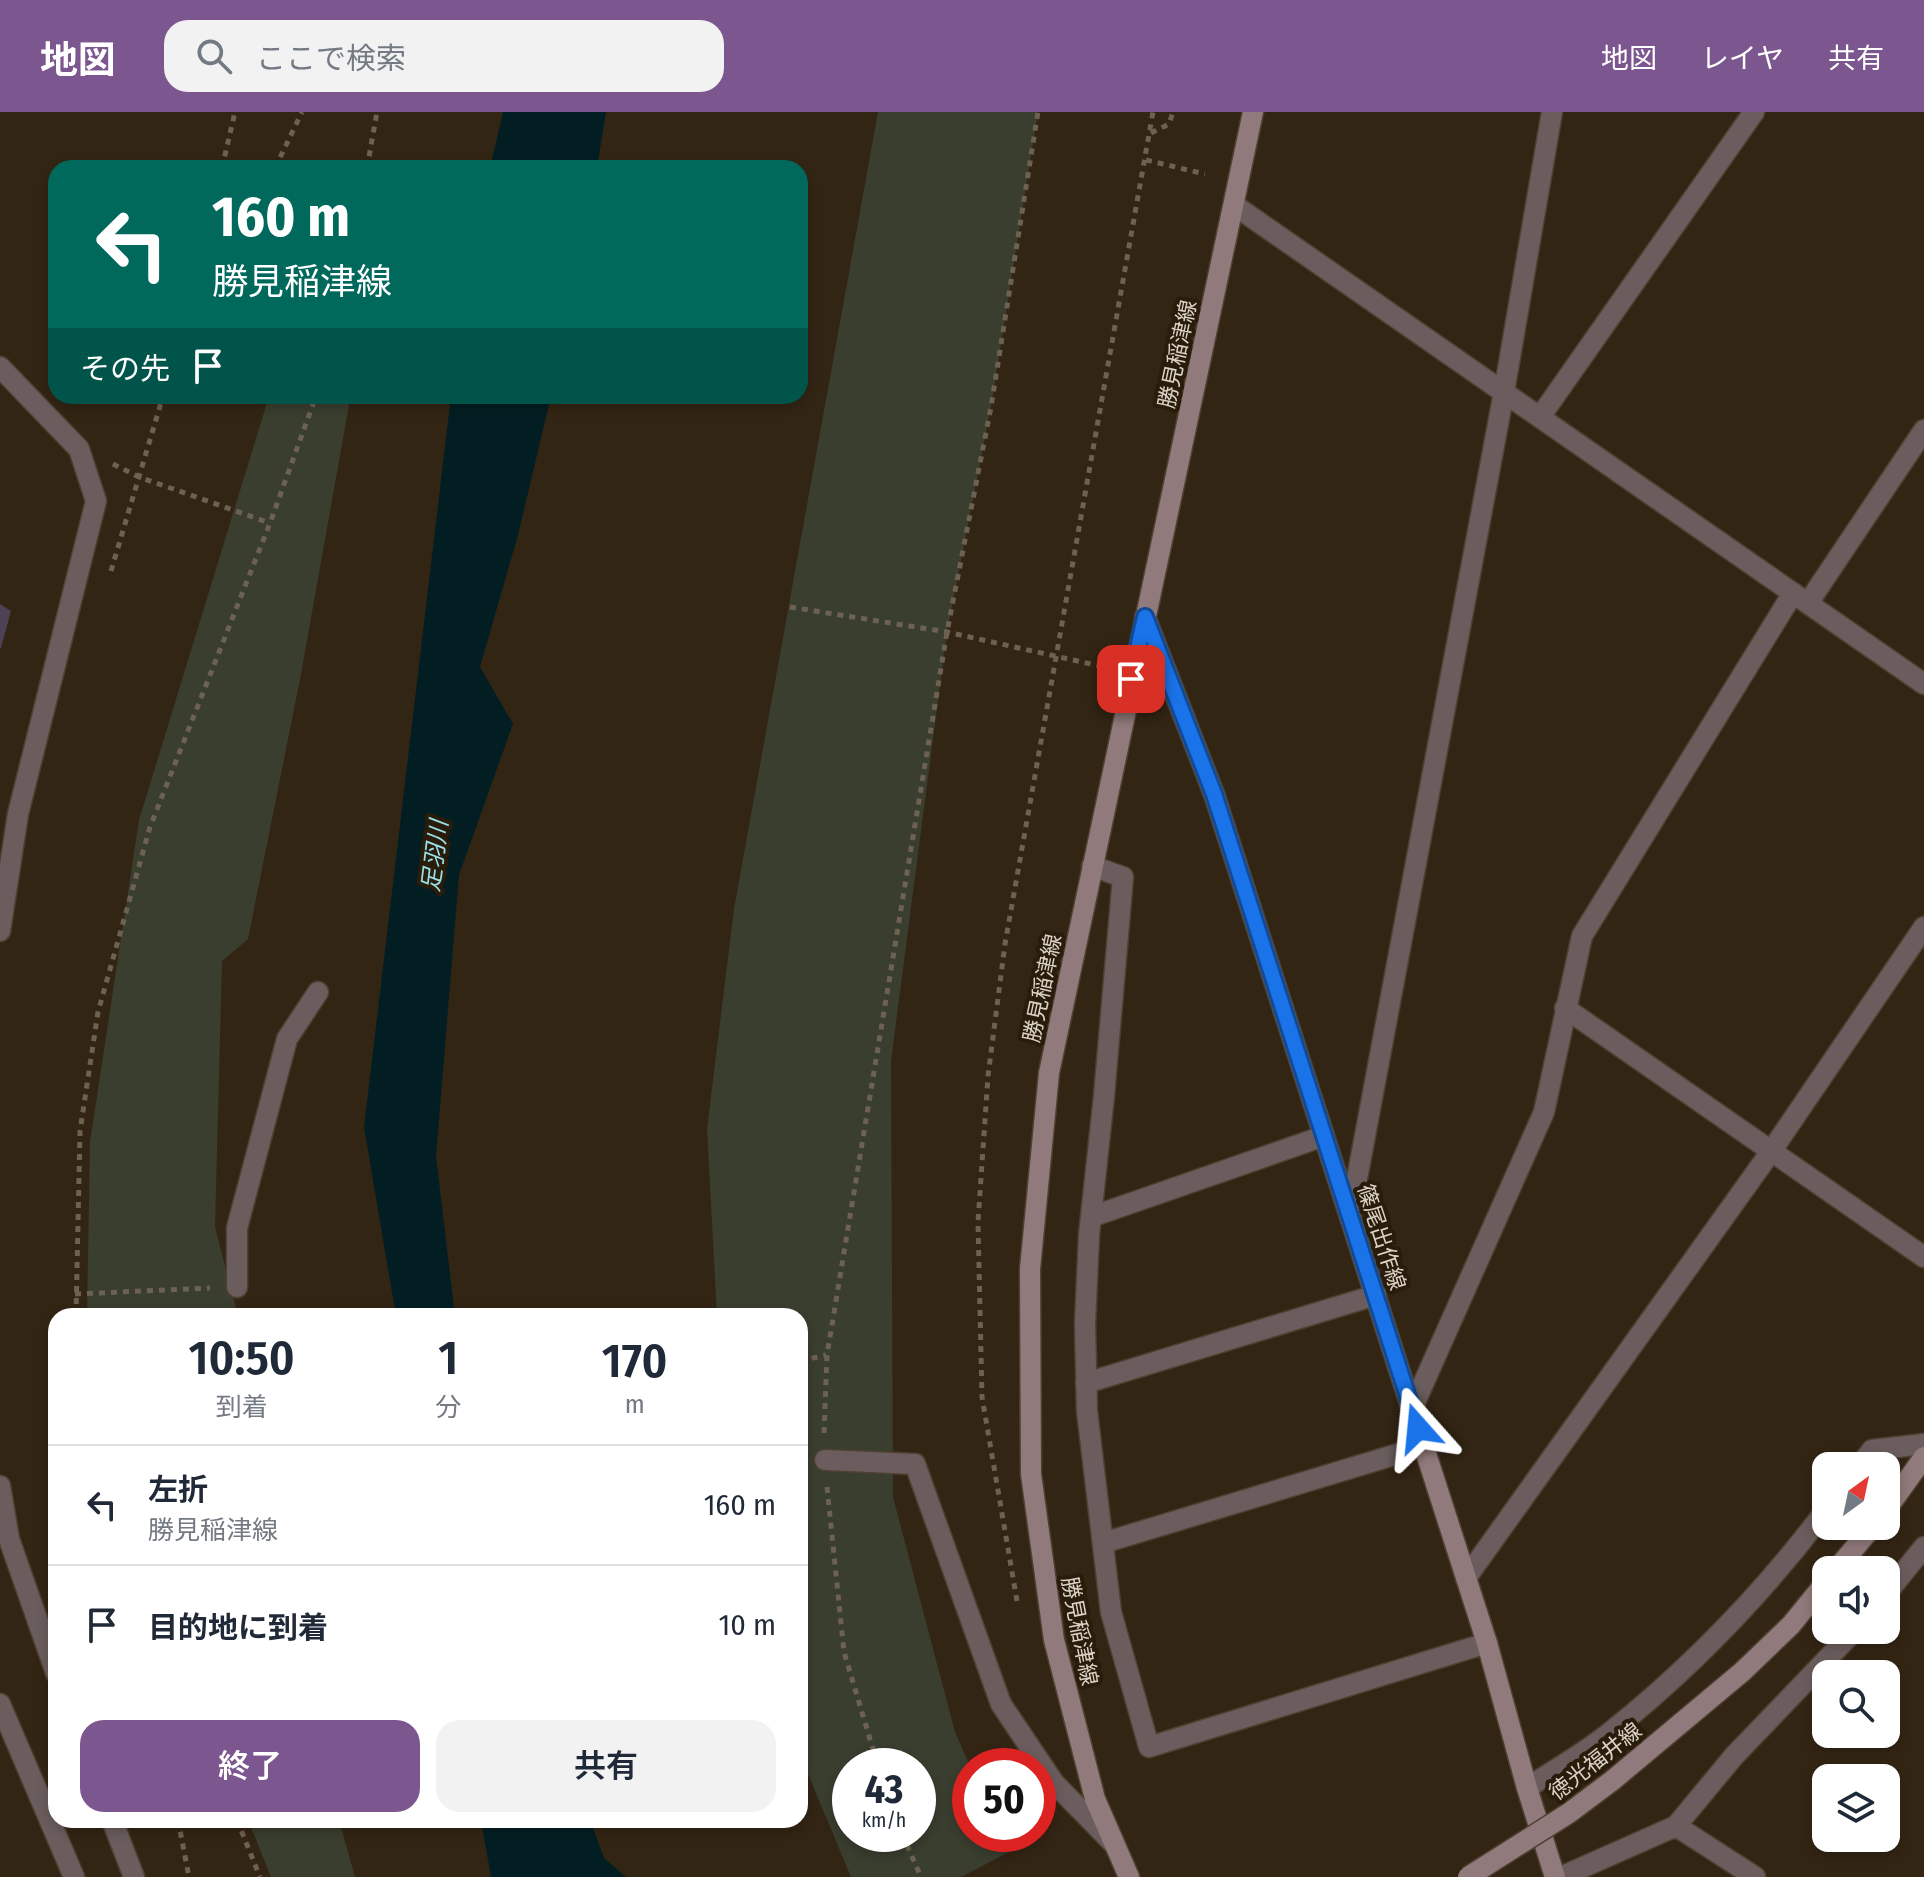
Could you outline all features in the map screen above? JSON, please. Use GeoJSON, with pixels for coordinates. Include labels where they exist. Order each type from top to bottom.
{"type":"FeatureCollection","features":[{"type":"Feature","properties":{"kind":"main road","name":"勝見稲津線"},"geometry":{"type":"LineString","coordinates":[[1129,1877],[1095,1799],[1054,1640],[1031,1474],[1030,1269],[1047,1088],[1253,112]]}},
{"type":"Feature","properties":{"kind":"main road","name":"篠尾出作線"},"geometry":{"type":"LineString","coordinates":[[1145,617],[1214,794],[1487,1643],[1527,1788],[1558,1877]]}},
{"type":"Feature","properties":{"kind":"main road"},"geometry":{"type":"LineString","coordinates":[[1900,1490],[1924,1457]]}},
{"type":"Feature","properties":{"kind":"main road"},"geometry":{"type":"LineString","coordinates":[[1848,1556],[1861,1540]]}},
{"type":"Feature","properties":{"kind":"main road","name":"徳光福井線"},"geometry":{"type":"LineString","coordinates":[[1468,1877],[1569,1813],[1631,1766],[1742,1672],[1791,1625],[1812,1599]]}},
{"type":"Feature","properties":{"kind":"street"},"geometry":{"type":"LineString","coordinates":[[1350,1216],[1504,392],[1552,112]]}},
{"type":"Feature","properties":{"kind":"street"},"geometry":{"type":"LineString","coordinates":[[1540,417],[1754,112]]}},
{"type":"Feature","properties":{"kind":"street"},"geometry":{"type":"LineString","coordinates":[[1234,205],[1924,684]]}},
{"type":"Feature","properties":{"kind":"street"},"geometry":{"type":"LineString","coordinates":[[0,367],[79,449],[96,501],[18,814],[0,931]]}},
{"type":"Feature","properties":{"kind":"street"},"geometry":{"type":"LineString","coordinates":[[1412,1409],[1544,1112],[1582,936],[1800,598],[1924,430]]}},
{"type":"Feature","properties":{"kind":"street"},"geometry":{"type":"LineString","coordinates":[[1092,866],[1123,877],[1091,1217],[1085,1324],[1087,1411],[1111,1612],[1149,1747],[1487,1643]]}},
{"type":"Feature","properties":{"kind":"street"},"geometry":{"type":"LineString","coordinates":[[1466,1578],[1772,1150],[1924,927]]}},
{"type":"Feature","properties":{"kind":"street"},"geometry":{"type":"LineString","coordinates":[[237,1287],[237,1228],[287,1039],[318,992]]}},
{"type":"Feature","properties":{"kind":"street"},"geometry":{"type":"LineString","coordinates":[[1565,1008],[1924,1257]]}},
{"type":"Feature","properties":{"kind":"street"},"geometry":{"type":"LineString","coordinates":[[1091,1217],[1324,1136]]}},
{"type":"Feature","properties":{"kind":"street"},"geometry":{"type":"LineString","coordinates":[[1086,1383],[1376,1295]]}},
{"type":"Feature","properties":{"kind":"street"},"geometry":{"type":"LineString","coordinates":[[1870,1452],[1924,1444]]}},
{"type":"Feature","properties":{"kind":"street"},"geometry":{"type":"LineString","coordinates":[[1103,1543],[1424,1446]]}},
{"type":"Feature","properties":{"kind":"street"},"geometry":{"type":"LineString","coordinates":[[825,1460],[915,1464],[1001,1704],[1054,1783],[1116,1846]]}},
{"type":"Feature","properties":{"kind":"street"},"geometry":{"type":"LineString","coordinates":[[0,1486],[9,1539],[48,1650]]}},
{"type":"Feature","properties":{"kind":"street"},"geometry":{"type":"LineString","coordinates":[[1527,1788],[1607,1735],[1678,1674],[1740,1613],[1812,1528]]}},
{"type":"Feature","properties":{"kind":"street"},"geometry":{"type":"LineString","coordinates":[[1900,1577],[1924,1547]]}},
{"type":"Feature","properties":{"kind":"street"},"geometry":{"type":"LineString","coordinates":[[1558,1877],[1676,1826],[1734,1756],[1842,1644]]}},
{"type":"Feature","properties":{"kind":"street"},"geometry":{"type":"LineString","coordinates":[[0,1704],[48,1816]]}},
{"type":"Feature","properties":{"kind":"street"},"geometry":{"type":"LineString","coordinates":[[1676,1826],[1755,1877]]}},
{"type":"Feature","properties":{"kind":"street"},"geometry":{"type":"LineString","coordinates":[[53,1828],[74,1877]]}},
{"type":"Feature","properties":{"kind":"street"},"geometry":{"type":"LineString","coordinates":[[115,1828],[134,1877]]}},
{"type":"Feature","properties":{"kind":"path"},"geometry":{"type":"LineString","coordinates":[[224,160],[235,112]]}},
{"type":"Feature","properties":{"kind":"path"},"geometry":{"type":"LineString","coordinates":[[279,160],[302,112]]}},
{"type":"Feature","properties":{"kind":"path"},"geometry":{"type":"LineString","coordinates":[[368,160],[377,112]]}},
{"type":"Feature","properties":{"kind":"path"},"geometry":{"type":"LineString","coordinates":[[873,1748],[844,1652],[825,1460],[827,1355],[947,632],[991,407],[1038,112]]}},
{"type":"Feature","properties":{"kind":"path"},"geometry":{"type":"LineString","coordinates":[[1020,1617],[982,1397],[978,1222],[988,1076],[1005,944],[1153,112]]}},
{"type":"Feature","properties":{"kind":"path"},"geometry":{"type":"LineString","coordinates":[[1150,133],[1169,124],[1173,112]]}},
{"type":"Feature","properties":{"kind":"path"},"geometry":{"type":"LineString","coordinates":[[1146,160],[1205,174]]}},
{"type":"Feature","properties":{"kind":"path"},"geometry":{"type":"LineString","coordinates":[[76,1308],[80,1131],[98,1012],[150,827],[270,523],[313,404]]}},
{"type":"Feature","properties":{"kind":"path"},"geometry":{"type":"LineString","coordinates":[[79,449],[139,477],[270,523]]}},
{"type":"Feature","properties":{"kind":"path"},"geometry":{"type":"LineString","coordinates":[[790,607],[947,632],[1110,668]]}},
{"type":"Feature","properties":{"kind":"path"},"geometry":{"type":"LineString","coordinates":[[75,1294],[237,1287]]}},
{"type":"Feature","properties":{"kind":"path"},"geometry":{"type":"LineString","coordinates":[[808,1359],[827,1355]]}},
{"type":"Feature","properties":{"kind":"path"},"geometry":{"type":"LineString","coordinates":[[180,1828],[189,1877]]}},
{"type":"Feature","properties":{"kind":"path"},"geometry":{"type":"LineString","coordinates":[[240,1828],[260,1877]]}},
{"type":"Feature","properties":{"kind":"path"},"geometry":{"type":"LineString","coordinates":[[910,1852],[921,1877]]}},
{"type":"Feature","properties":{"kind":"green space"},"geometry":{"type":"Polygon","coordinates":[[[878,112],[1038,112],[991,407],[947,632],[891,1061],[893,1497],[955,1732],[962,1748],[952,1748],[952,1852],[1009,1852],[961,1877],[851,1877],[841,1852],[936,1852],[936,1748],[832,1748],[832,1832],[808,1774],[808,1308],[717,1308],[707,1129],[734,909],[878,112]]]}},
{"type":"Feature","properties":{"kind":"green space"},"geometry":{"type":"Polygon","coordinates":[[[267,404],[349,405],[301,674],[248,939],[222,961],[215,1227],[236,1308],[87,1308],[90,1142],[139,820],[267,404]]]}},
{"type":"Feature","properties":{"kind":"green space"},"geometry":{"type":"Polygon","coordinates":[[[251,1828],[341,1828],[355,1877],[271,1877],[251,1828]]]}},
{"type":"Feature","properties":{"kind":"water"},"geometry":{"type":"Polygon","coordinates":[[[503,112],[606,112],[598,160],[492,160],[503,112]]]}},
{"type":"Feature","properties":{"kind":"water","name":"足羽川"},"geometry":{"type":"Polygon","coordinates":[[[450,404],[549,404],[518,535],[480,667],[513,724],[459,875],[436,1156],[454,1308],[395,1308],[364,1127],[450,404]]]}},
{"type":"Feature","properties":{"kind":"water"},"geometry":{"type":"Polygon","coordinates":[[[482,1828],[593,1828],[604,1858],[626,1877],[491,1877],[482,1828]]]}},
{"type":"Feature","properties":{"kind":"building"},"geometry":{"type":"Polygon","coordinates":[[[0,604],[11,611],[1,648],[0,648],[0,604]]]}},
{"type":"Feature","properties":{"kind":"route"},"geometry":{"type":"LineString","coordinates":[[1131,679],[1145,617],[1214,794],[1418,1428]]}}]}
